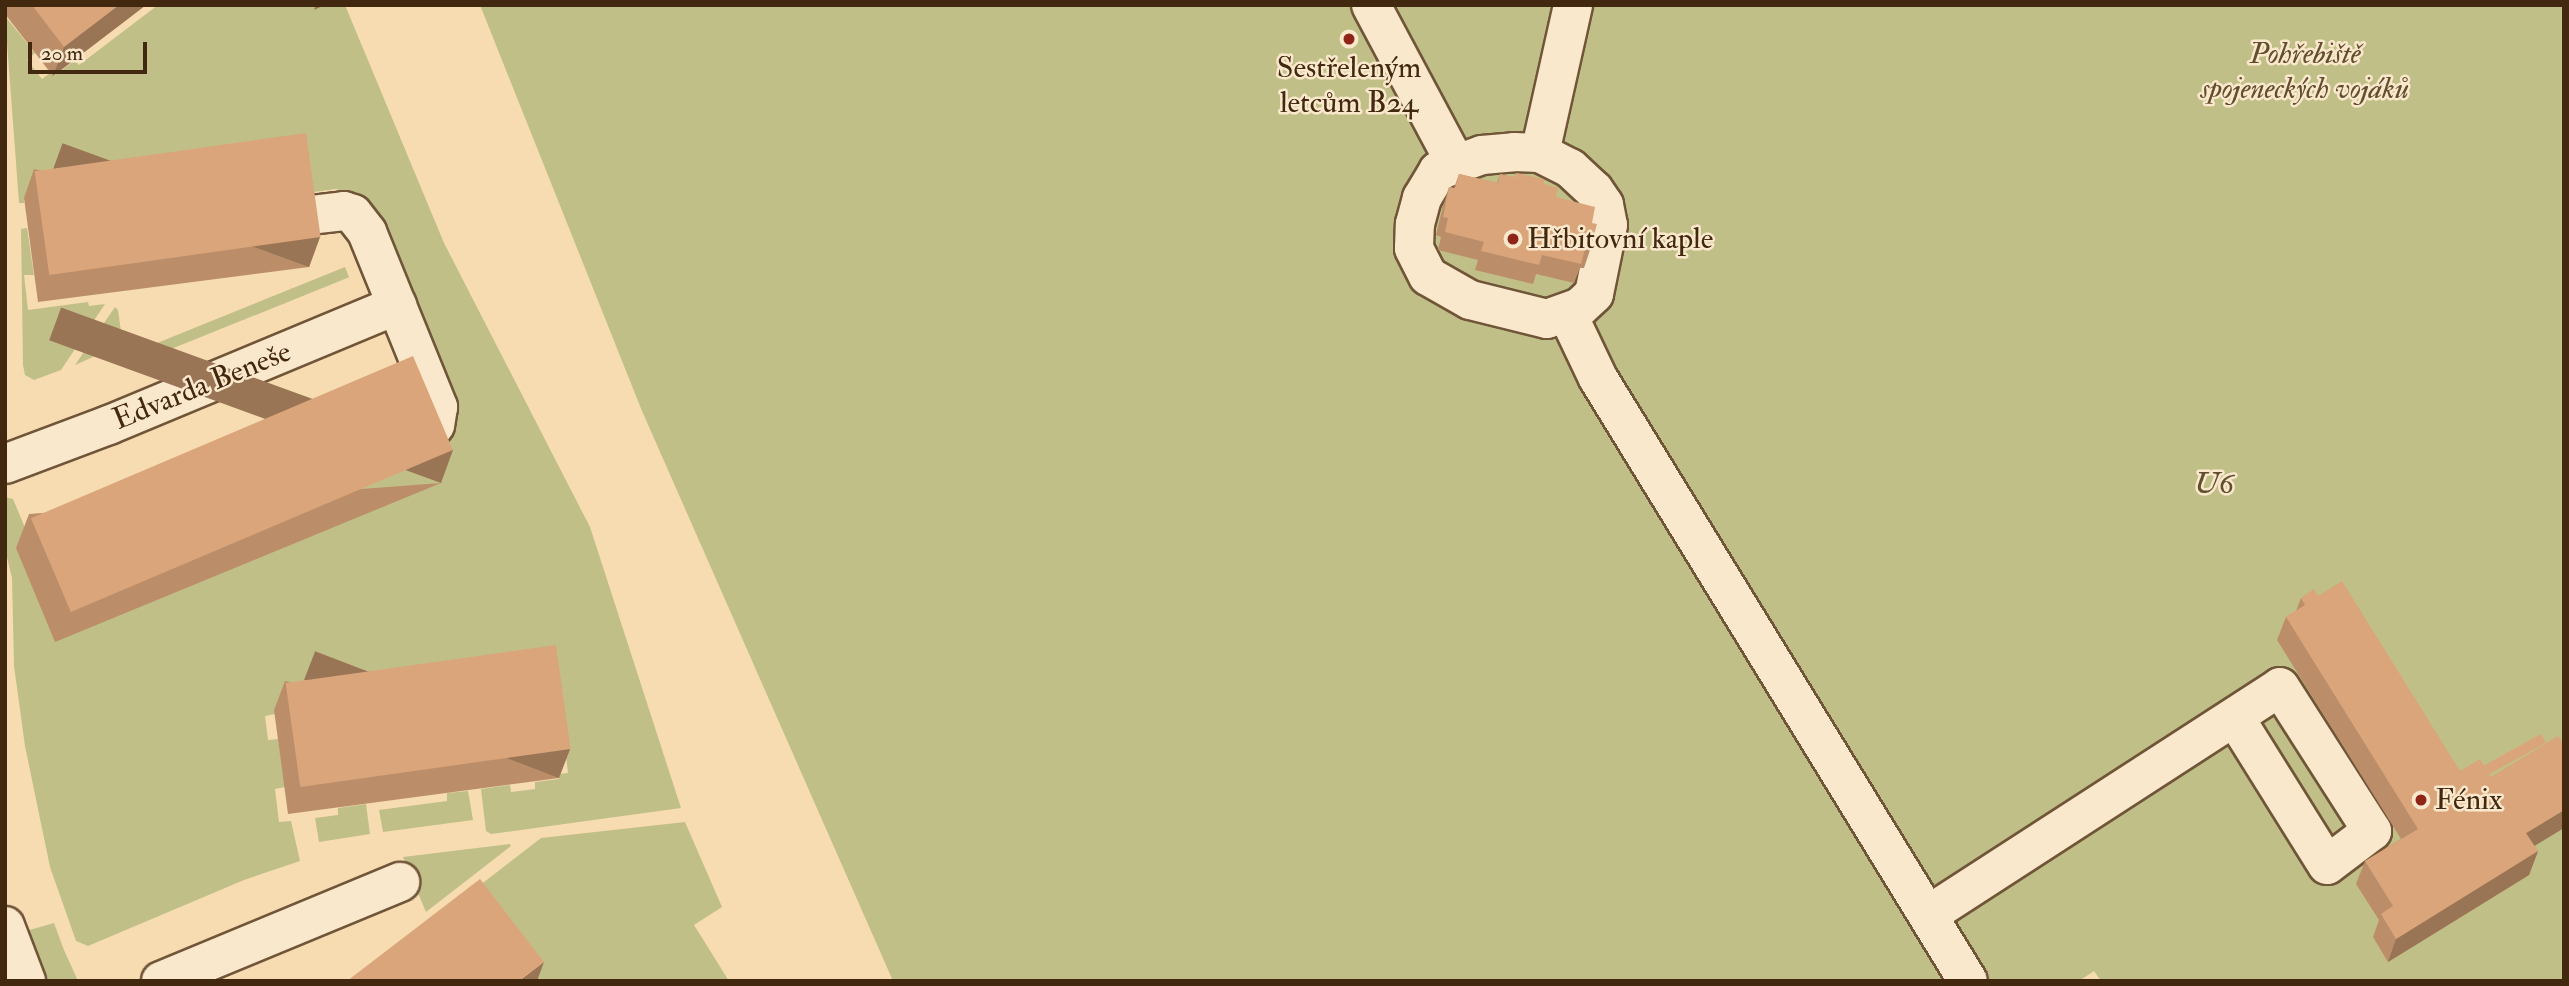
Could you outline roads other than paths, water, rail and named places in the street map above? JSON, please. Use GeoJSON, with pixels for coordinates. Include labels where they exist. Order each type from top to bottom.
{"type":"FeatureCollection","features":[{"type":"Feature","properties":{"kind":"street"},"geometry":{"type":"LineString","coordinates":[[1371,5],[1456,163]]}},
{"type":"Feature","properties":{"kind":"street"},"geometry":{"type":"LineString","coordinates":[[1540,153],[1573,5]]}},
{"type":"Feature","properties":{"kind":"street"},"geometry":{"type":"LineString","coordinates":[[1540,153],[1570,168],[1594,190],[1604,205],[1608,225],[1594,294],[1580,307],[1547,319],[1470,300],[1427,276],[1414,248],[1415,224],[1422,198],[1438,171],[1482,155],[1540,153]]}},
{"type":"Feature","properties":{"kind":"street"},"geometry":{"type":"LineString","coordinates":[[302,216],[344,211],[353,214],[367,232],[438,407],[435,425],[423,440]]}},
{"type":"Feature","properties":{"kind":"street","name":"Edvarda Beneše"},"geometry":{"type":"LineString","coordinates":[[5,464],[130,417],[397,305]]}},
{"type":"Feature","properties":{"kind":"street"},"geometry":{"type":"LineString","coordinates":[[1567,313],[1598,378],[1968,981]]}},
{"type":"Feature","properties":{"kind":"street"},"geometry":{"type":"LineString","coordinates":[[1928,915],[2235,718]]}},
{"type":"Feature","properties":{"kind":"street"},"geometry":{"type":"LineString","coordinates":[[161,981],[400,882]]}},
{"type":"Feature","properties":{"kind":"street"},"geometry":{"type":"LineString","coordinates":[[5,926],[26,981]]}},
{"type":"Feature","properties":{"kind":"place","name":"Sestřeleným letcům B24"},"geometry":{"type":"Point","coordinates":[1349,39]}},
{"type":"Feature","properties":{"kind":"place","name":"Hřbitovní kaple"},"geometry":{"type":"Point","coordinates":[1513,239]}},
{"type":"Feature","properties":{"kind":"place","name":"Fénix"},"geometry":{"type":"Point","coordinates":[2421,800]}},
{"type":"Feature","properties":{"kind":"park label","name":"Pohřebiště spojeneckých vojáků"},"geometry":{"type":"Point","coordinates":[2305,71]}},
{"type":"Feature","properties":{"kind":"park label","name":"U6"},"geometry":{"type":"Point","coordinates":[2214,484]}}]}
